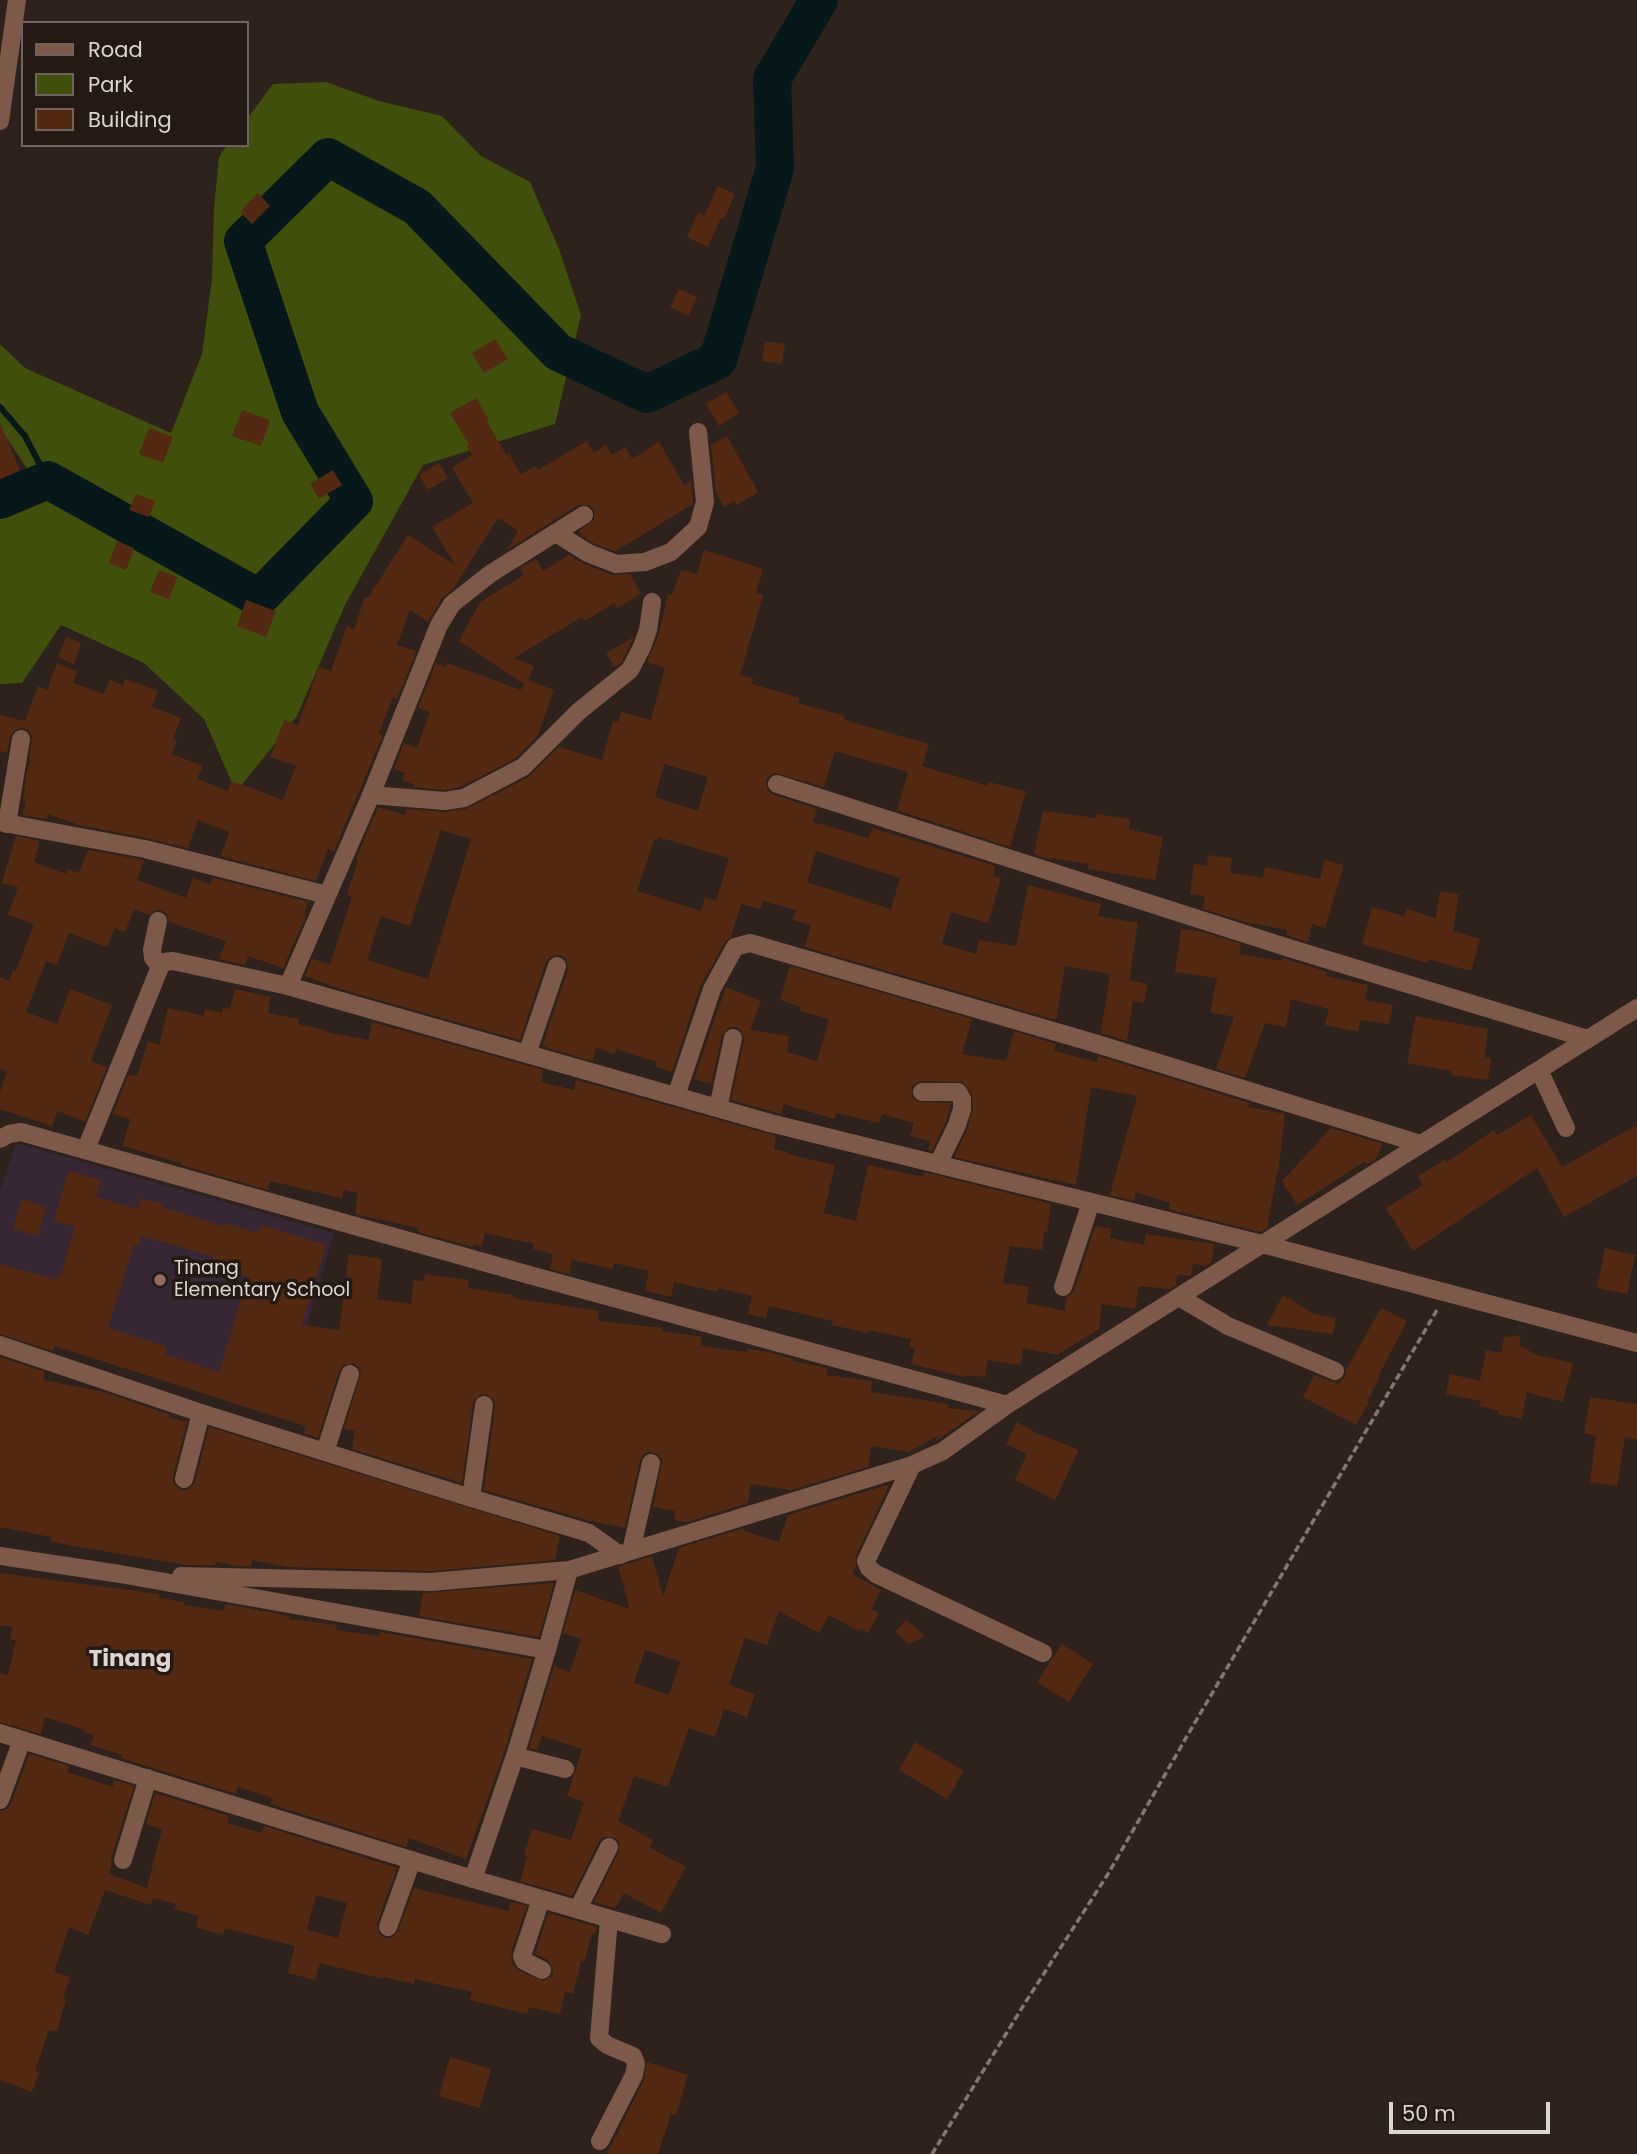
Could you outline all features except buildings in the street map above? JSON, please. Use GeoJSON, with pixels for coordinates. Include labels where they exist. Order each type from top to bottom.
{"type":"FeatureCollection","features":[{"type":"Feature","properties":{"kind":"street"},"geometry":{"type":"LineString","coordinates":[[0,121],[17,0]]}},
{"type":"Feature","properties":{"kind":"street"},"geometry":{"type":"LineString","coordinates":[[556,533],[588,553],[616,564],[645,562],[671,552],[698,527],[705,502],[698,432]]}},
{"type":"Feature","properties":{"kind":"street"},"geometry":{"type":"LineString","coordinates":[[288,986],[371,795],[439,625],[452,604],[490,574],[584,515]]}},
{"type":"Feature","properties":{"kind":"street"},"geometry":{"type":"LineString","coordinates":[[371,795],[444,801],[464,798],[523,768],[578,712],[630,670],[648,630],[652,602]]}},
{"type":"Feature","properties":{"kind":"street"},"geometry":{"type":"LineString","coordinates":[[21,739],[3,823],[145,849],[327,895]]}},
{"type":"Feature","properties":{"kind":"street"},"geometry":{"type":"LineString","coordinates":[[777,784],[1263,940],[1588,1039]]}},
{"type":"Feature","properties":{"kind":"street"},"geometry":{"type":"LineString","coordinates":[[158,921],[152,950],[153,958],[160,967]]}},
{"type":"Feature","properties":{"kind":"street"},"geometry":{"type":"LineString","coordinates":[[676,1096],[712,989],[735,947],[750,943],[1094,1043],[1421,1144]]}},
{"type":"Feature","properties":{"kind":"street"},"geometry":{"type":"LineString","coordinates":[[86,1149],[160,967],[164,962],[190,963],[288,986],[770,1123],[1262,1244],[1637,1343]]}},
{"type":"Feature","properties":{"kind":"street"},"geometry":{"type":"LineString","coordinates":[[527,1054],[557,966]]}},
{"type":"Feature","properties":{"kind":"street"},"geometry":{"type":"LineString","coordinates":[[120,1574],[431,1582],[569,1570],[912,1465],[943,1451],[1007,1405],[1637,1008]]}},
{"type":"Feature","properties":{"kind":"street"},"geometry":{"type":"LineString","coordinates":[[718,1108],[733,1038]]}},
{"type":"Feature","properties":{"kind":"street"},"geometry":{"type":"LineString","coordinates":[[1539,1070],[1566,1128]]}},
{"type":"Feature","properties":{"kind":"street"},"geometry":{"type":"LineString","coordinates":[[922,1092],[958,1092],[962,1099],[957,1125],[939,1164]]}},
{"type":"Feature","properties":{"kind":"street"},"geometry":{"type":"LineString","coordinates":[[0,1139],[21,1132],[86,1149],[533,1276],[1007,1405]]}},
{"type":"Feature","properties":{"kind":"street"},"geometry":{"type":"LineString","coordinates":[[1063,1287],[1091,1202]]}},
{"type":"Feature","properties":{"kind":"street"},"geometry":{"type":"LineString","coordinates":[[1179,1297],[1228,1326],[1335,1371]]}},
{"type":"Feature","properties":{"kind":"street"},"geometry":{"type":"LineString","coordinates":[[0,1345],[201,1413],[589,1532],[625,1553]]}},
{"type":"Feature","properties":{"kind":"street"},"geometry":{"type":"LineString","coordinates":[[326,1452],[350,1374]]}},
{"type":"Feature","properties":{"kind":"street"},"geometry":{"type":"LineString","coordinates":[[471,1498],[484,1405]]}},
{"type":"Feature","properties":{"kind":"street"},"geometry":{"type":"LineString","coordinates":[[184,1479],[201,1413]]}},
{"type":"Feature","properties":{"kind":"street"},"geometry":{"type":"LineString","coordinates":[[625,1553],[651,1463]]}},
{"type":"Feature","properties":{"kind":"street"},"geometry":{"type":"LineString","coordinates":[[912,1465],[866,1561],[869,1568],[876,1574],[1043,1653]]}},
{"type":"Feature","properties":{"kind":"street"},"geometry":{"type":"LineString","coordinates":[[0,1556],[120,1574],[547,1650]]}},
{"type":"Feature","properties":{"kind":"street"},"geometry":{"type":"LineString","coordinates":[[473,1879],[515,1756],[569,1570]]}},
{"type":"Feature","properties":{"kind":"street"},"geometry":{"type":"LineString","coordinates":[[0,1733],[473,1879],[662,1934]]}},
{"type":"Feature","properties":{"kind":"street"},"geometry":{"type":"LineString","coordinates":[[0,1800],[22,1740]]}},
{"type":"Feature","properties":{"kind":"street"},"geometry":{"type":"LineString","coordinates":[[515,1756],[565,1769]]}},
{"type":"Feature","properties":{"kind":"street"},"geometry":{"type":"LineString","coordinates":[[123,1860],[148,1778]]}},
{"type":"Feature","properties":{"kind":"street"},"geometry":{"type":"LineString","coordinates":[[578,1909],[609,1847]]}},
{"type":"Feature","properties":{"kind":"street"},"geometry":{"type":"LineString","coordinates":[[388,1927],[412,1860]]}},
{"type":"Feature","properties":{"kind":"street"},"geometry":{"type":"LineString","coordinates":[[541,1899],[522,1956],[524,1961],[542,1970]]}},
{"type":"Feature","properties":{"kind":"street"},"geometry":{"type":"LineString","coordinates":[[600,2141],[634,2075],[636,2064],[633,2056],[607,2045],[599,2038],[609,1919]]}},
{"type":"Feature","properties":{"kind":"path"},"geometry":{"type":"LineString","coordinates":[[932,2154],[1108,1874],[1447,1293]]}},
{"type":"Feature","properties":{"kind":"shaded area","name":"Tinang Elementary School"},"geometry":{"type":"Polygon","coordinates":[[[16,1143],[334,1233],[281,1415],[0,1326],[0,1191],[16,1143]]]}},
{"type":"Feature","properties":{"kind":"green space"},"geometry":{"type":"Polygon","coordinates":[[[326,82],[379,101],[442,116],[481,156],[530,182],[559,249],[581,315],[555,424],[423,465],[345,605],[297,716],[236,792],[204,719],[144,663],[61,625],[22,683],[0,684],[0,486],[10,486],[30,473],[0,428],[0,344],[25,368],[171,433],[202,354],[212,279],[219,157],[226,147],[248,147],[248,118],[273,84],[326,82]]]}},
{"type":"Feature","properties":{"kind":"waterway"},"geometry":{"type":"LineString","coordinates":[[0,500],[48,480],[259,598],[354,501],[300,412],[243,241],[328,157],[417,207],[558,352],[647,394],[718,360],[775,168],[772,79],[819,0]]}},
{"type":"Feature","properties":{"kind":"waterway"},"geometry":{"type":"LineString","coordinates":[[0,407],[25,436],[48,480]]}},
{"type":"Feature","properties":{"kind":"place","name":"Tinang Elementary School"},"geometry":{"type":"Point","coordinates":[160,1280]}},
{"type":"Feature","properties":{"kind":"district","name":"Tinang"},"geometry":{"type":"Point","coordinates":[130,1660]}}]}
